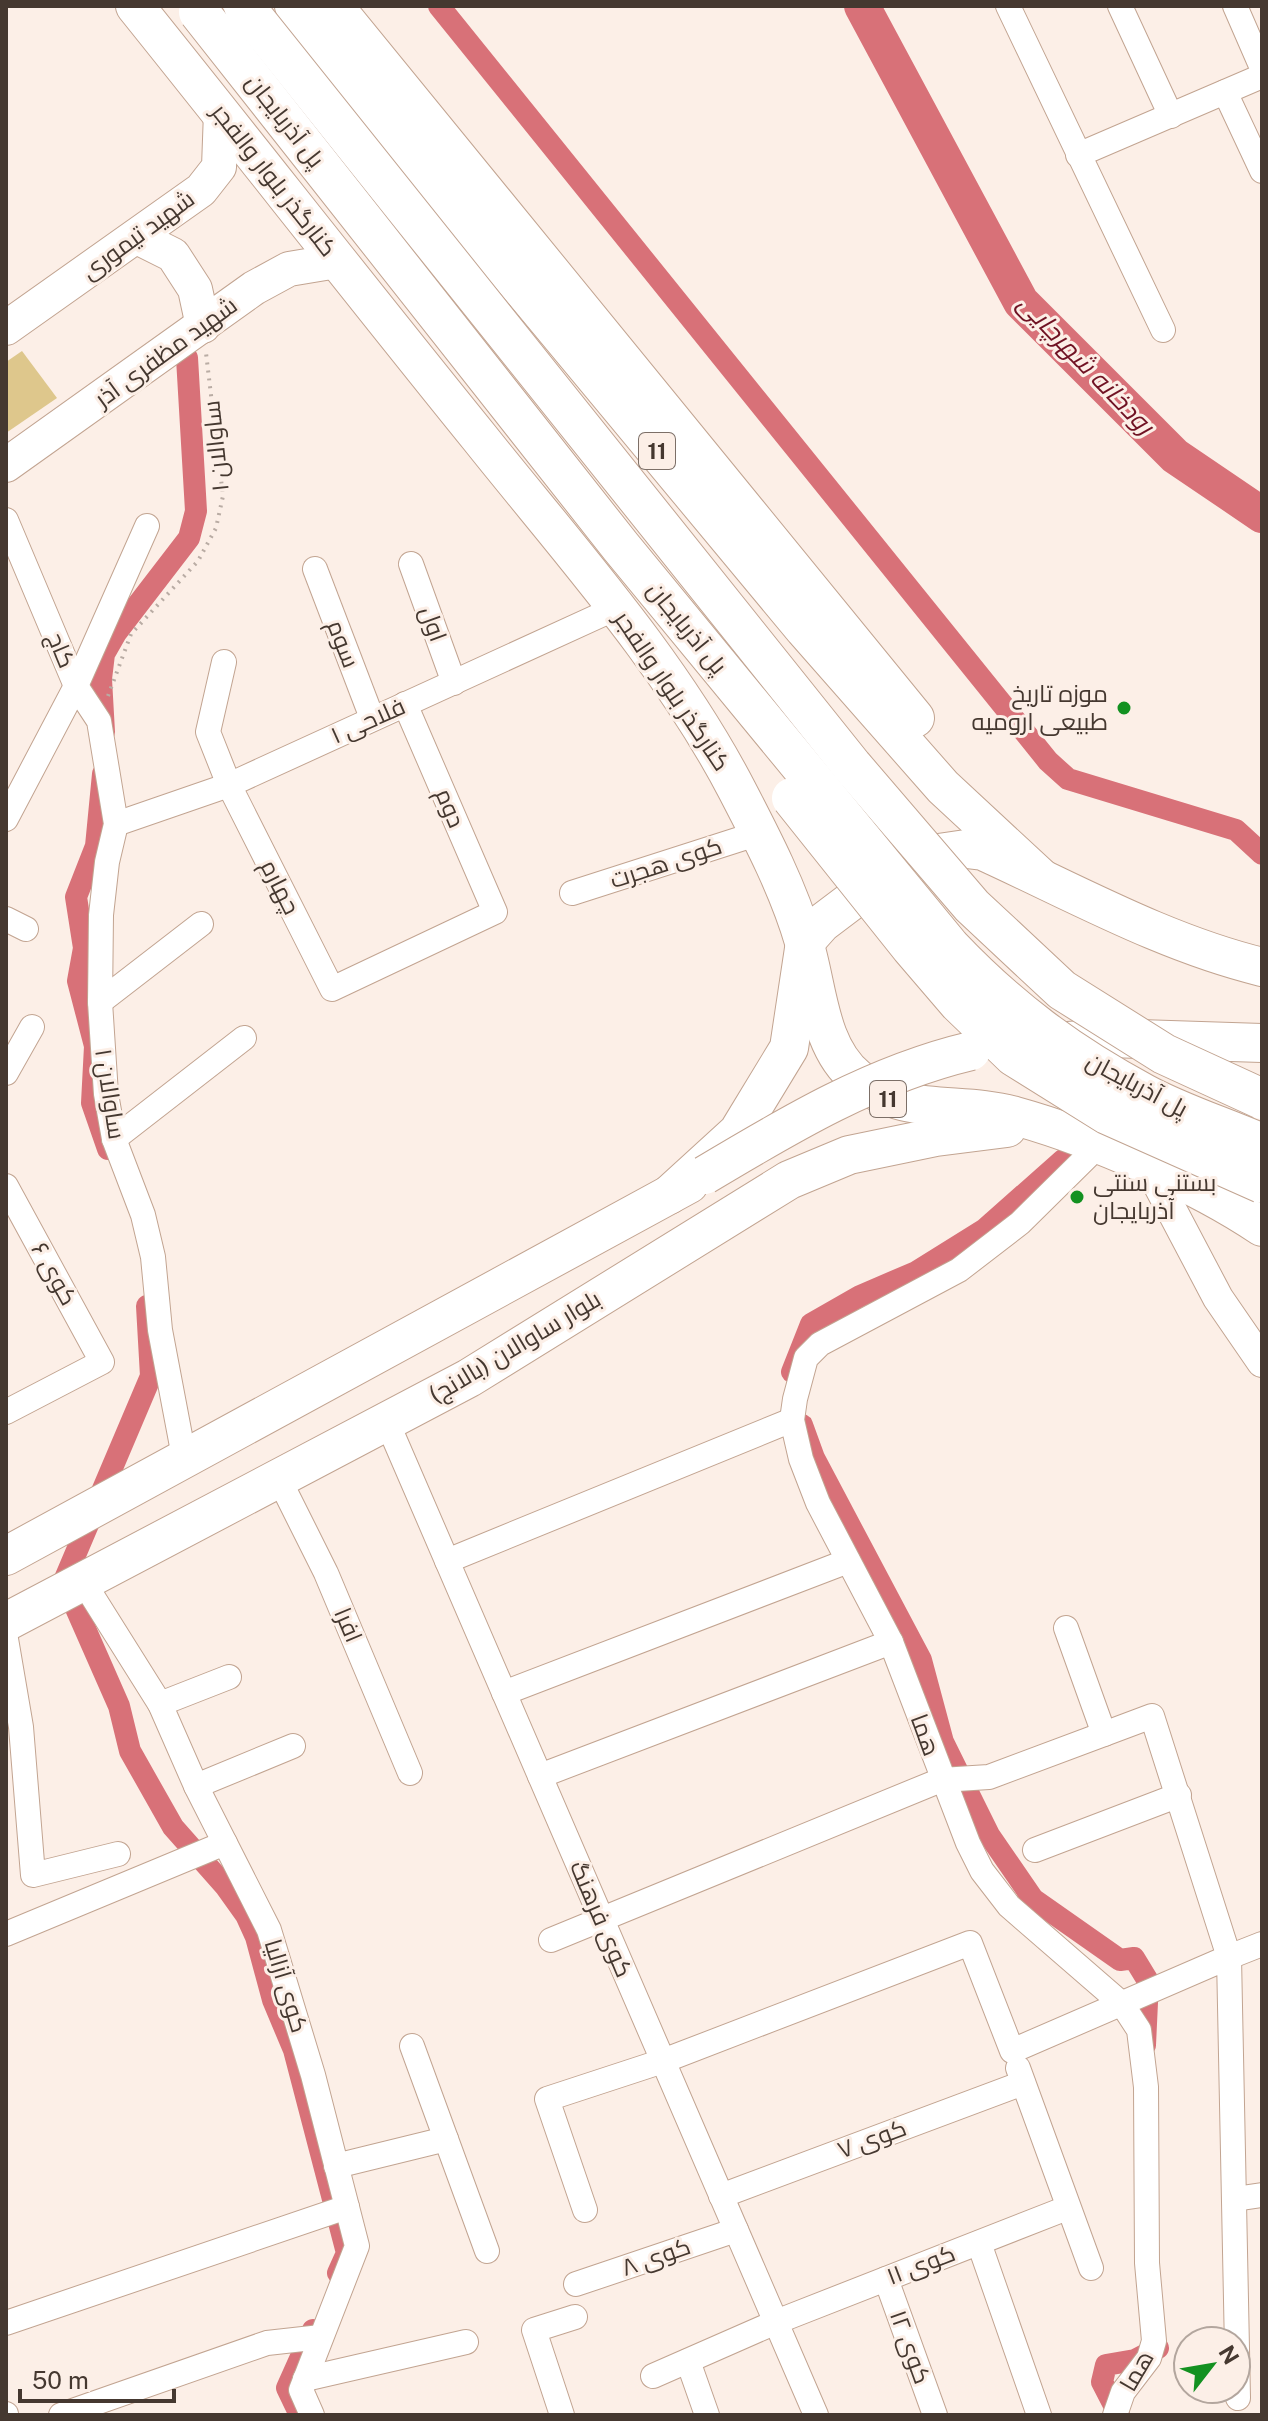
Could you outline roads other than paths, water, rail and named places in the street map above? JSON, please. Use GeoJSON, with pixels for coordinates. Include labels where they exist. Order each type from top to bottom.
{"type":"FeatureCollection","features":[{"type":"Feature","properties":{"kind":"highway","name":"پل آذربایجان"},"geometry":{"type":"LineString","coordinates":[[244,6],[832,741],[972,906],[1062,990],[1164,1054],[1262,1099]]}},
{"type":"Feature","properties":{"kind":"highway","name":"پل آذربایجان"},"geometry":{"type":"LineString","coordinates":[[199,12],[621,547],[911,901],[997,997],[1032,1025],[1145,1095],[1262,1144]]}},
{"type":"Feature","properties":{"kind":"highway"},"geometry":{"type":"LineString","coordinates":[[621,547],[710,688],[860,886],[959,1003],[1014,1056],[1107,1114],[1262,1183]]}},
{"type":"Feature","properties":{"kind":"main road","name":"کنارگذر بلوار والفجر"},"geometry":{"type":"LineString","coordinates":[[135,6],[616,608],[715,748],[759,833],[805,942],[815,996],[834,1046],[853,1076],[886,1099],[980,1109],[1039,1124],[1150,1169],[1262,1227]]}},
{"type":"Feature","properties":{"kind":"main road","name":"11"},"geometry":{"type":"LineString","coordinates":[[294,6],[466,222],[804,629],[943,787],[1040,877],[1155,932],[1225,958],[1262,967]]}},
{"type":"Feature","properties":{"kind":"main road"},"geometry":{"type":"LineString","coordinates":[[334,6],[791,562],[1040,877]]}},
{"type":"Feature","properties":{"kind":"main road","name":"شهید تیموری"},"geometry":{"type":"LineString","coordinates":[[6,328],[201,190],[219,167],[221,112]]}},
{"type":"Feature","properties":{"kind":"main road"},"geometry":{"type":"LineString","coordinates":[[137,237],[173,255],[195,289],[203,326]]}},
{"type":"Feature","properties":{"kind":"main road","name":"شهید مظفری آذر"},"geometry":{"type":"LineString","coordinates":[[6,465],[289,269],[337,261]]}},
{"type":"Feature","properties":{"kind":"main road"},"geometry":{"type":"LineString","coordinates":[[616,608],[637,624],[655,629],[671,629],[704,619],[720,605],[736,582],[736,555],[726,533]]}},
{"type":"Feature","properties":{"kind":"main road","name":"11"},"geometry":{"type":"LineString","coordinates":[[715,748],[709,701],[710,668],[722,645],[743,627],[770,620],[804,629]]}},
{"type":"Feature","properties":{"kind":"main road"},"geometry":{"type":"LineString","coordinates":[[669,1195],[738,1132],[789,1048],[805,942],[822,923],[867,889],[932,854],[966,849],[983,851],[1040,877]]}},
{"type":"Feature","properties":{"kind":"main road"},"geometry":{"type":"LineString","coordinates":[[6,1556],[185,1462],[669,1195],[814,1110],[890,1076],[950,1055],[1023,1044],[1109,1038],[1262,1043]]}},
{"type":"Feature","properties":{"kind":"main road","name":"بلوار ساوالان (بالانج)"},"geometry":{"type":"LineString","coordinates":[[6,1622],[469,1378],[789,1180],[849,1155],[936,1137],[1039,1124]]}},
{"type":"Feature","properties":{"kind":"main road"},"geometry":{"type":"LineString","coordinates":[[440,1319],[456,1322],[468,1333],[475,1347],[476,1363],[469,1378]]}},
{"type":"Feature","properties":{"kind":"street"},"geometry":{"type":"LineString","coordinates":[[1008,6],[1163,330]]}},
{"type":"Feature","properties":{"kind":"street"},"geometry":{"type":"LineString","coordinates":[[1120,6],[1171,116]]}},
{"type":"Feature","properties":{"kind":"street"},"geometry":{"type":"LineString","coordinates":[[1235,6],[1262,68]]}},
{"type":"Feature","properties":{"kind":"street"},"geometry":{"type":"LineString","coordinates":[[1078,155],[1262,76]]}},
{"type":"Feature","properties":{"kind":"street"},"geometry":{"type":"LineString","coordinates":[[1225,92],[1262,171]]}},
{"type":"Feature","properties":{"kind":"street","name":"کاج"},"geometry":{"type":"LineString","coordinates":[[6,520],[76,686],[6,819]]}},
{"type":"Feature","properties":{"kind":"street"},"geometry":{"type":"LineString","coordinates":[[76,686],[147,526]]}},
{"type":"Feature","properties":{"kind":"street","name":"اول"},"geometry":{"type":"LineString","coordinates":[[411,564],[454,683]]}},
{"type":"Feature","properties":{"kind":"street","name":"سوم"},"geometry":{"type":"LineString","coordinates":[[315,569],[372,718]]}},
{"type":"Feature","properties":{"kind":"street","name":"فلاحی ۱"},"geometry":{"type":"LineString","coordinates":[[116,824],[229,785],[616,608]]}},
{"type":"Feature","properties":{"kind":"street","name":"چهارم"},"geometry":{"type":"LineString","coordinates":[[224,662],[208,732],[229,785],[332,989]]}},
{"type":"Feature","properties":{"kind":"street","name":"ساوالان ۱"},"geometry":{"type":"LineString","coordinates":[[76,686],[99,721],[116,824],[107,862],[101,915],[100,1002],[106,1094],[114,1139],[143,1215],[153,1257],[160,1330],[185,1462]]}},
{"type":"Feature","properties":{"kind":"street","name":"دوم"},"geometry":{"type":"LineString","coordinates":[[332,989],[495,912],[405,704]]}},
{"type":"Feature","properties":{"kind":"street","name":"کوی هجرت"},"geometry":{"type":"LineString","coordinates":[[572,893],[759,833]]}},
{"type":"Feature","properties":{"kind":"street"},"geometry":{"type":"LineString","coordinates":[[100,1002],[201,924]]}},
{"type":"Feature","properties":{"kind":"street"},"geometry":{"type":"LineString","coordinates":[[6,1073],[32,1027]]}},
{"type":"Feature","properties":{"kind":"street"},"geometry":{"type":"LineString","coordinates":[[114,1139],[244,1038]]}},
{"type":"Feature","properties":{"kind":"street","name":"هما"},"geometry":{"type":"LineString","coordinates":[[1098,1146],[1020,1223],[959,1270],[820,1344],[806,1358],[792,1420],[801,1459],[818,1503],[891,1642],[941,1780],[982,1871],[994,1889],[1122,2004],[1139,2030],[1143,2045],[1148,2125],[1147,2263],[1154,2341],[1149,2358],[1123,2392],[1115,2415]]}},
{"type":"Feature","properties":{"kind":"street"},"geometry":{"type":"LineString","coordinates":[[1150,1169],[1218,1298],[1262,1362]]}},
{"type":"Feature","properties":{"kind":"street","name":"کوی ۶"},"geometry":{"type":"LineString","coordinates":[[6,1412],[102,1362],[7,1189]]}},
{"type":"Feature","properties":{"kind":"street"},"geometry":{"type":"LineString","coordinates":[[447,1561],[792,1420]]}},
{"type":"Feature","properties":{"kind":"street","name":"کوی فرهنگ"},"geometry":{"type":"LineString","coordinates":[[387,1422],[816,2415]]}},
{"type":"Feature","properties":{"kind":"street","name":"افرا"},"geometry":{"type":"LineString","coordinates":[[279,1479],[326,1573],[410,1773]]}},
{"type":"Feature","properties":{"kind":"street"},"geometry":{"type":"LineString","coordinates":[[504,1693],[848,1561]]}},
{"type":"Feature","properties":{"kind":"street","name":"کوی آزالیا"},"geometry":{"type":"LineString","coordinates":[[84,1583],[160,1704],[196,1786],[269,1930],[313,2075],[357,2246],[305,2379]]}},
{"type":"Feature","properties":{"kind":"street"},"geometry":{"type":"LineString","coordinates":[[1066,1628],[1104,1734]]}},
{"type":"Feature","properties":{"kind":"street"},"geometry":{"type":"LineString","coordinates":[[6,1639],[21,1727],[33,1875],[118,1854]]}},
{"type":"Feature","properties":{"kind":"street"},"geometry":{"type":"LineString","coordinates":[[540,1776],[891,1642]]}},
{"type":"Feature","properties":{"kind":"street"},"geometry":{"type":"LineString","coordinates":[[160,1704],[229,1677]]}},
{"type":"Feature","properties":{"kind":"street"},"geometry":{"type":"LineString","coordinates":[[551,1940],[941,1780],[989,1777],[1152,1716],[1229,1957],[1237,2325]]}},
{"type":"Feature","properties":{"kind":"street"},"geometry":{"type":"LineString","coordinates":[[196,1786],[293,1746]]}},
{"type":"Feature","properties":{"kind":"street"},"geometry":{"type":"LineString","coordinates":[[1035,1850],[1179,1795]]}},
{"type":"Feature","properties":{"kind":"street"},"geometry":{"type":"LineString","coordinates":[[6,1934],[225,1843]]}},
{"type":"Feature","properties":{"kind":"street"},"geometry":{"type":"LineString","coordinates":[[585,2210],[547,2099],[663,2061],[970,1943],[1091,2268]]}},
{"type":"Feature","properties":{"kind":"street"},"geometry":{"type":"LineString","coordinates":[[1012,2051],[1262,1944]]}},
{"type":"Feature","properties":{"kind":"street"},"geometry":{"type":"LineString","coordinates":[[412,2046],[487,2251]]}},
{"type":"Feature","properties":{"kind":"street","name":"کوی ۷"},"geometry":{"type":"LineString","coordinates":[[721,2196],[1023,2083]]}},
{"type":"Feature","properties":{"kind":"street"},"geometry":{"type":"LineString","coordinates":[[336,2166],[446,2139]]}},
{"type":"Feature","properties":{"kind":"street"},"geometry":{"type":"LineString","coordinates":[[1235,2199],[1262,2195]]}},
{"type":"Feature","properties":{"kind":"street"},"geometry":{"type":"LineString","coordinates":[[6,2323],[347,2207]]}},
{"type":"Feature","properties":{"kind":"street","name":"کوی ۱۱"},"geometry":{"type":"LineString","coordinates":[[653,2376],[776,2322],[1067,2208]]}},
{"type":"Feature","properties":{"kind":"street","name":"کوی ۸"},"geometry":{"type":"LineString","coordinates":[[576,2284],[736,2230]]}},
{"type":"Feature","properties":{"kind":"street"},"geometry":{"type":"LineString","coordinates":[[979,2243],[1039,2415]]}},
{"type":"Feature","properties":{"kind":"street","name":"کوی ۱۲"},"geometry":{"type":"LineString","coordinates":[[886,2279],[935,2415]]}},
{"type":"Feature","properties":{"kind":"street"},"geometry":{"type":"LineString","coordinates":[[562,2415],[534,2330],[575,2317]]}},
{"type":"Feature","properties":{"kind":"street"},"geometry":{"type":"LineString","coordinates":[[61,2415],[267,2343],[321,2337]]}},
{"type":"Feature","properties":{"kind":"street"},"geometry":{"type":"LineString","coordinates":[[312,2415],[301,2390],[305,2379],[466,2342]]}},
{"type":"Feature","properties":{"kind":"street"},"geometry":{"type":"LineString","coordinates":[[688,2361],[707,2415]]}},
{"type":"Feature","properties":{"kind":"waterway"},"geometry":{"type":"LineString","coordinates":[[439,6],[1048,761],[1068,779],[1236,830],[1262,854]]}},
{"type":"Feature","properties":{"kind":"waterway","name":"رودخانه شهرچایی"},"geometry":{"type":"LineString","coordinates":[[862,6],[1021,302],[1175,456],[1262,515]]}},
{"type":"Feature","properties":{"kind":"waterway"},"geometry":{"type":"LineString","coordinates":[[104,732],[101,679],[104,654],[116,633],[189,538],[196,511],[187,358]]}},
{"type":"Feature","properties":{"kind":"waterway"},"geometry":{"type":"LineString","coordinates":[[103,774],[96,846],[76,897],[84,948],[78,981],[95,1046],[92,1103],[108,1149]]}},
{"type":"Feature","properties":{"kind":"waterway"},"geometry":{"type":"LineString","coordinates":[[792,1372],[811,1324],[860,1296],[916,1272],[985,1229],[1063,1160],[1091,1145]]}},
{"type":"Feature","properties":{"kind":"waterway"},"geometry":{"type":"LineString","coordinates":[[147,1306],[151,1376],[64,1581],[119,1706],[130,1751],[173,1827],[226,1887],[246,1915],[256,1937],[273,2000],[294,2050],[347,2253],[338,2273]]}},
{"type":"Feature","properties":{"kind":"waterway"},"geometry":{"type":"LineString","coordinates":[[802,1425],[814,1458],[921,1660],[943,1742],[989,1835],[1033,1899],[1120,1960],[1134,1958],[1148,1981],[1145,2045]]}},
{"type":"Feature","properties":{"kind":"waterway"},"geometry":{"type":"LineString","coordinates":[[300,2415],[287,2388],[313,2330]]}},
{"type":"Feature","properties":{"kind":"waterway"},"geometry":{"type":"LineString","coordinates":[[1119,2415],[1102,2382],[1106,2365],[1135,2360],[1158,2348]]}},
{"type":"Feature","properties":{"kind":"place","name":"موزه تاریخ طبیعی ارومیه"},"geometry":{"type":"Point","coordinates":[1124,708]}},
{"type":"Feature","properties":{"kind":"place","name":"بستنی سنتی آذربایجان"},"geometry":{"type":"Point","coordinates":[1077,1197]}}]}
